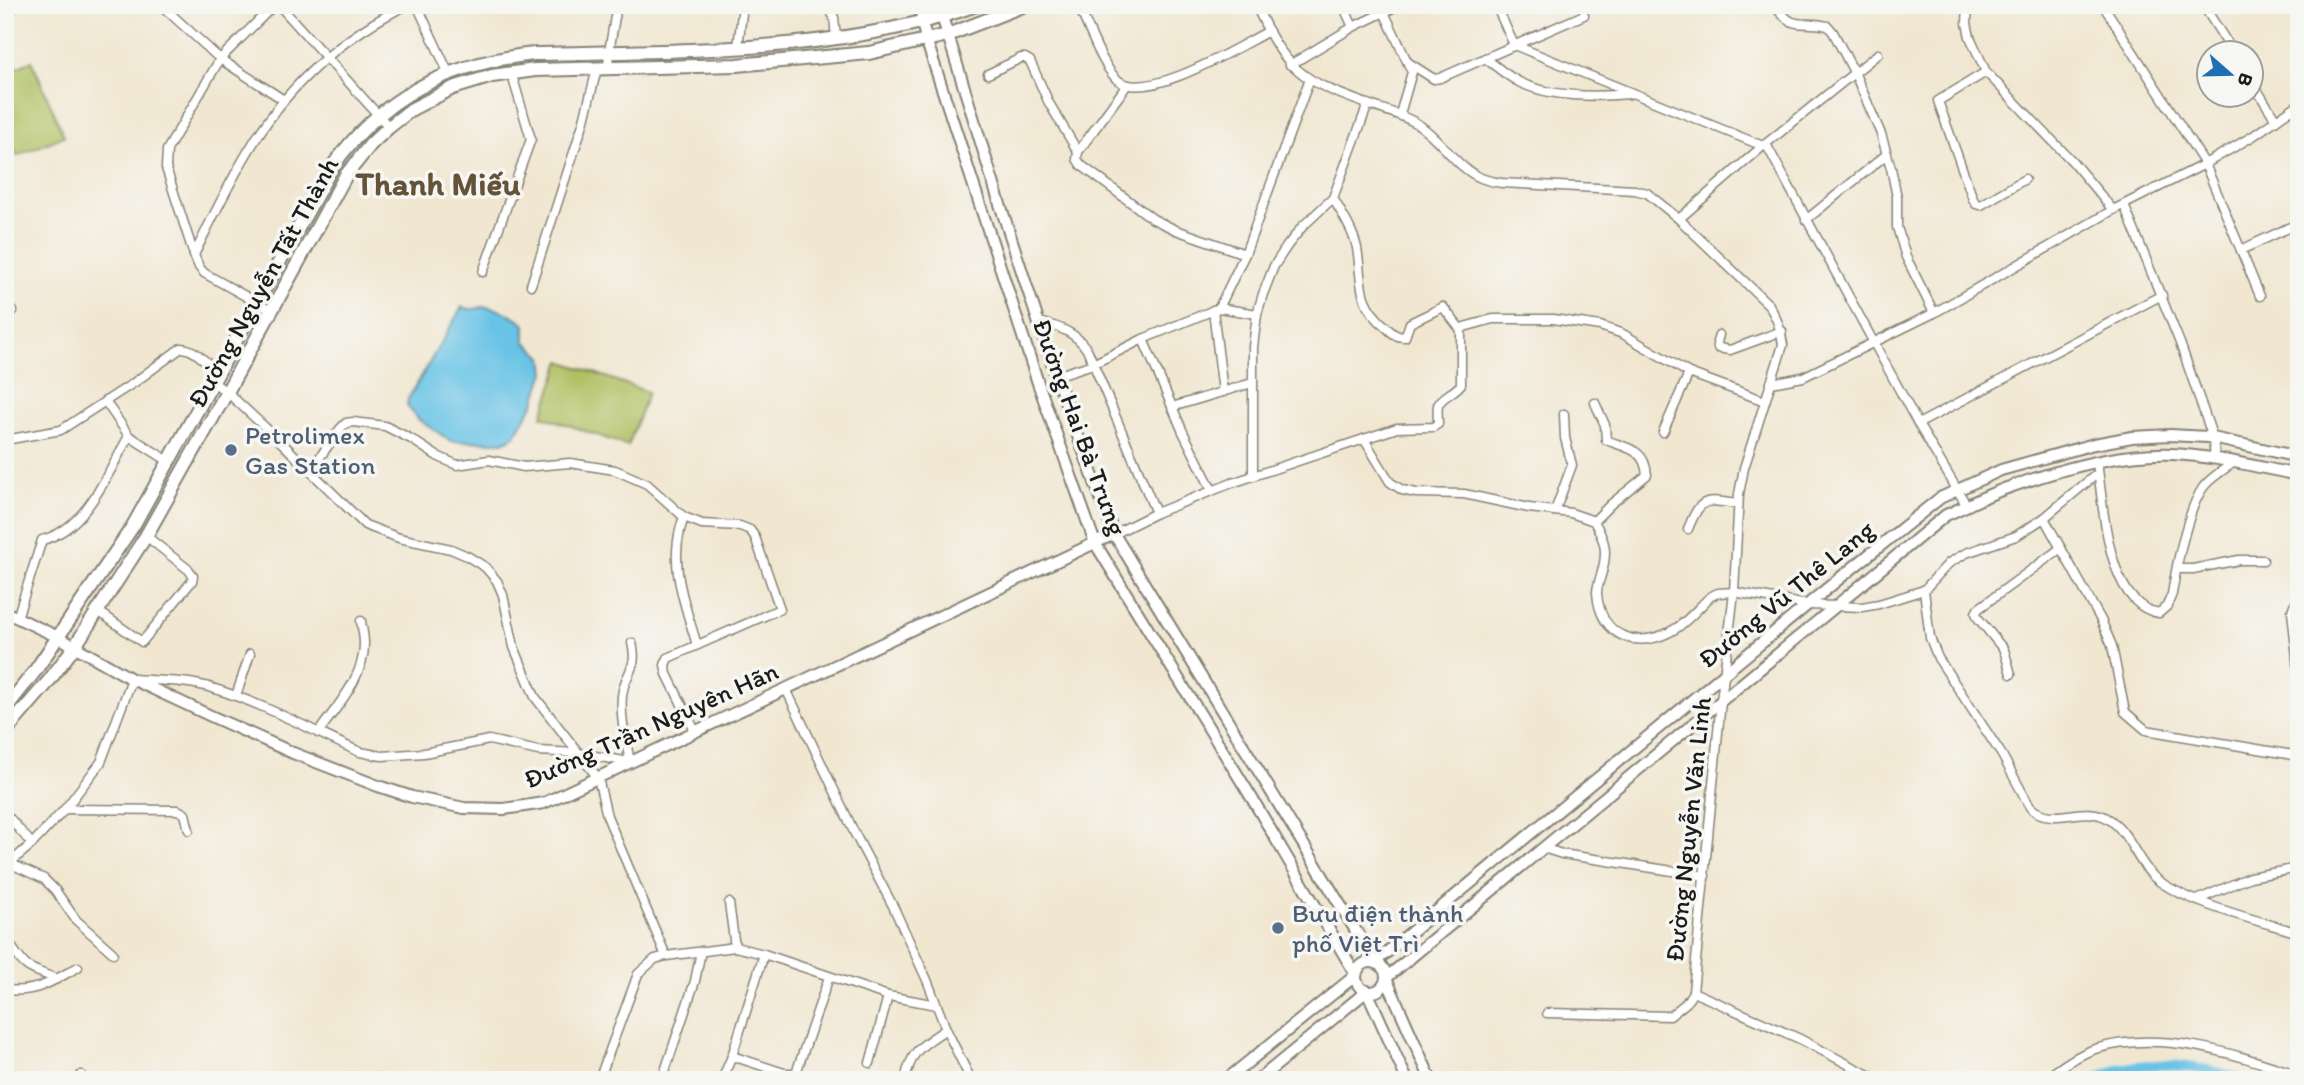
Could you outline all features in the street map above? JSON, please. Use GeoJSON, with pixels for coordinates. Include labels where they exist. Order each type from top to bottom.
{"type":"FeatureCollection","features":[{"type":"Feature","properties":{"kind":"main road","name":"Đường Nguyễn Tất Thành"},"geometry":{"type":"LineString","coordinates":[[5,709],[35,671],[133,526],[332,167],[345,149],[378,115],[406,94],[449,74],[509,57],[738,47],[836,37],[922,23],[976,5]]}},
{"type":"Feature","properties":{"kind":"main road","name":"Đường Nguyễn Tất Thành"},"geometry":{"type":"LineString","coordinates":[[5,732],[75,646],[146,536],[272,311],[333,194],[357,159],[389,127],[419,105],[453,88],[511,72],[737,65],[879,51],[948,35],[1025,5]]}},
{"type":"Feature","properties":{"kind":"street"},"geometry":{"type":"LineString","coordinates":[[5,12],[18,5]]}},
{"type":"Feature","properties":{"kind":"street"},"geometry":{"type":"LineString","coordinates":[[161,5],[220,59],[284,100]]}},
{"type":"Feature","properties":{"kind":"street"},"geometry":{"type":"LineString","coordinates":[[272,311],[204,273],[199,267],[166,168],[167,150],[220,59],[277,5],[328,56],[389,127]]}},
{"type":"Feature","properties":{"kind":"street"},"geometry":{"type":"LineString","coordinates":[[194,255],[254,141],[284,100],[328,56],[365,29],[407,5]]}},
{"type":"Feature","properties":{"kind":"street"},"geometry":{"type":"LineString","coordinates":[[417,5],[449,74]]}},
{"type":"Feature","properties":{"kind":"street"},"geometry":{"type":"LineString","coordinates":[[531,285],[609,52],[617,5]]}},
{"type":"Feature","properties":{"kind":"street"},"geometry":{"type":"LineString","coordinates":[[738,47],[743,5]]}},
{"type":"Feature","properties":{"kind":"street"},"geometry":{"type":"LineString","coordinates":[[829,5],[834,18],[836,37]]}},
{"type":"Feature","properties":{"kind":"street","name":"Đường Hai Bà Trưng"},"geometry":{"type":"LineString","coordinates":[[921,5],[922,23],[1038,383],[1095,543],[1218,741],[1356,975]]}},
{"type":"Feature","properties":{"kind":"street","name":"Đường Hai Bà Trưng"},"geometry":{"type":"LineString","coordinates":[[932,5],[942,17],[1056,376],[1114,534],[1375,962]]}},
{"type":"Feature","properties":{"kind":"street"},"geometry":{"type":"LineString","coordinates":[[1078,5],[1109,70],[1127,85],[1149,85],[1170,80],[1269,31]]}},
{"type":"Feature","properties":{"kind":"street"},"geometry":{"type":"LineString","coordinates":[[1256,5],[1290,65],[1309,81],[1400,114],[1418,124],[1465,169],[1482,178],[1502,183],[1635,190],[1647,193],[1679,219],[1769,305],[1782,331],[1730,350],[1718,348],[1719,335]]}},
{"type":"Feature","properties":{"kind":"street"},"geometry":{"type":"LineString","coordinates":[[1343,5],[1353,27]]}},
{"type":"Feature","properties":{"kind":"street"},"geometry":{"type":"LineString","coordinates":[[1290,65],[1353,27],[1399,5]]}},
{"type":"Feature","properties":{"kind":"street"},"geometry":{"type":"LineString","coordinates":[[1496,5],[1514,45],[1764,145],[1918,424],[1967,506]]}},
{"type":"Feature","properties":{"kind":"street"},"geometry":{"type":"LineString","coordinates":[[1774,5],[1788,22],[1828,26],[1855,74],[1887,154],[1897,197],[1897,227],[1906,257],[1934,313]]}},
{"type":"Feature","properties":{"kind":"street"},"geometry":{"type":"LineString","coordinates":[[1968,5],[1967,23],[1970,37],[1986,72],[2072,161],[2113,211]]}},
{"type":"Feature","properties":{"kind":"street"},"geometry":{"type":"LineString","coordinates":[[2103,5],[2205,164],[2260,296]]}},
{"type":"Feature","properties":{"kind":"street"},"geometry":{"type":"LineString","coordinates":[[2203,5],[2224,38]]}},
{"type":"Feature","properties":{"kind":"street"},"geometry":{"type":"LineString","coordinates":[[1384,12],[1412,72],[1400,114]]}},
{"type":"Feature","properties":{"kind":"street"},"geometry":{"type":"LineString","coordinates":[[1409,63],[1434,79],[1584,15]]}},
{"type":"Feature","properties":{"kind":"street"},"geometry":{"type":"LineString","coordinates":[[1679,219],[1764,145],[1878,54]]}},
{"type":"Feature","properties":{"kind":"street"},"geometry":{"type":"LineString","coordinates":[[988,74],[1021,58],[1030,61],[1049,103],[1078,152]]}},
{"type":"Feature","properties":{"kind":"street"},"geometry":{"type":"LineString","coordinates":[[1485,58],[1520,83],[1534,88],[1598,97],[1634,94]]}},
{"type":"Feature","properties":{"kind":"street"},"geometry":{"type":"LineString","coordinates":[[483,272],[531,139],[511,72]]}},
{"type":"Feature","properties":{"kind":"street"},"geometry":{"type":"LineString","coordinates":[[1986,72],[1938,101],[1973,199],[1976,204],[1981,205],[2025,179]]}},
{"type":"Feature","properties":{"kind":"street"},"geometry":{"type":"LineString","coordinates":[[1223,392],[1216,309],[1245,254],[1309,81]]}},
{"type":"Feature","properties":{"kind":"street"},"geometry":{"type":"LineString","coordinates":[[1127,85],[1078,152],[1077,159],[1081,165],[1153,219],[1176,230],[1245,254]]}},
{"type":"Feature","properties":{"kind":"street"},"geometry":{"type":"LineString","coordinates":[[1253,477],[1252,383],[1257,314],[1274,266],[1287,246],[1303,226],[1333,198],[1368,104]]}},
{"type":"Feature","properties":{"kind":"street"},"geometry":{"type":"LineString","coordinates":[[2266,104],[2276,120]]}},
{"type":"Feature","properties":{"kind":"street"},"geometry":{"type":"LineString","coordinates":[[1771,383],[1804,377],[1934,313],[2113,211],[2205,164],[2253,136],[2299,104]]}},
{"type":"Feature","properties":{"kind":"street"},"geometry":{"type":"LineString","coordinates":[[1806,220],[1887,154]]}},
{"type":"Feature","properties":{"kind":"street"},"geometry":{"type":"LineString","coordinates":[[1114,534],[1212,489],[1397,428],[1407,426],[1423,429],[1438,424],[1438,406],[1461,384],[1461,330],[1443,307],[1410,323],[1405,337],[1395,335],[1383,325],[1370,311],[1361,294],[1357,247],[1349,224],[1333,198]]}},
{"type":"Feature","properties":{"kind":"street"},"geometry":{"type":"LineString","coordinates":[[2124,205],[2162,295],[2214,438],[2215,458]]}},
{"type":"Feature","properties":{"kind":"street"},"geometry":{"type":"LineString","coordinates":[[2241,250],[2299,223]]}},
{"type":"Feature","properties":{"kind":"street"},"geometry":{"type":"LineString","coordinates":[[1918,424],[2162,295]]}},
{"type":"Feature","properties":{"kind":"street"},"geometry":{"type":"LineString","coordinates":[[1056,376],[1093,364],[1216,309],[1257,314]]}},
{"type":"Feature","properties":{"kind":"street"},"geometry":{"type":"LineString","coordinates":[[1461,330],[1493,319],[1553,319],[1600,326],[1623,334],[1689,373],[1766,401]]}},
{"type":"Feature","properties":{"kind":"street"},"geometry":{"type":"LineString","coordinates":[[1039,322],[1060,327],[1076,335],[1088,351],[1156,513]]}},
{"type":"Feature","properties":{"kind":"street","name":"Đường Nguyễn Văn Linh"},"geometry":{"type":"LineString","coordinates":[[1782,331],[1783,345],[1744,468],[1738,504],[1734,592],[1693,992],[1800,1040],[1878,1080]]}},
{"type":"Feature","properties":{"kind":"street"},"geometry":{"type":"LineString","coordinates":[[1143,340],[1212,489]]}},
{"type":"Feature","properties":{"kind":"street"},"geometry":{"type":"LineString","coordinates":[[5,440],[61,430],[135,382],[181,348],[193,351],[227,392],[365,525],[400,538],[451,549],[471,557],[498,581],[514,646],[535,697],[598,778],[607,816],[667,956]]}},
{"type":"Feature","properties":{"kind":"street"},"geometry":{"type":"LineString","coordinates":[[1663,432],[1689,373]]}},
{"type":"Feature","properties":{"kind":"street"},"geometry":{"type":"LineString","coordinates":[[1172,407],[1252,383]]}},
{"type":"Feature","properties":{"kind":"street"},"geometry":{"type":"LineString","coordinates":[[104,401],[129,436],[170,462]]}},
{"type":"Feature","properties":{"kind":"street"},"geometry":{"type":"LineString","coordinates":[[1594,521],[1647,475],[1634,449],[1606,440],[1605,425],[1595,403]]}},
{"type":"Feature","properties":{"kind":"street"},"geometry":{"type":"LineString","coordinates":[[1555,511],[1572,465],[1565,438],[1564,414]]}},
{"type":"Feature","properties":{"kind":"street"},"geometry":{"type":"LineString","coordinates":[[310,471],[340,429],[353,422],[386,426],[452,464],[489,460],[524,467],[570,464],[615,470],[647,484],[684,517],[702,524],[740,526],[750,530],[755,537],[780,609],[668,658],[664,665],[667,674],[695,731]]}},
{"type":"Feature","properties":{"kind":"street"},"geometry":{"type":"LineString","coordinates":[[17,618],[42,540],[54,537],[71,527],[79,518],[129,436]]}},
{"type":"Feature","properties":{"kind":"street","name":"Đường Vũ Thê Lang"},"geometry":{"type":"LineString","coordinates":[[1375,962],[1940,498],[2001,470],[2094,444],[2145,436],[2214,438],[2299,457]]}},
{"type":"Feature","properties":{"kind":"street"},"geometry":{"type":"LineString","coordinates":[[1364,439],[1390,482],[1402,490],[1464,494],[1529,508],[1571,513],[1594,521],[1604,538],[1606,556],[1597,590],[1600,610],[1612,630],[1631,640],[1656,637],[1676,629],[1717,593],[1734,592],[1808,605],[1862,607],[1924,590],[1949,563],[1966,553],[2016,536],[2044,518],[2097,468]]}},
{"type":"Feature","properties":{"kind":"street","name":"Đường Vũ Thê Lang"},"geometry":{"type":"LineString","coordinates":[[1386,978],[1946,515],[2008,487],[2097,468],[2133,456],[2169,454],[2215,458],[2299,475]]}},
{"type":"Feature","properties":{"kind":"street"},"geometry":{"type":"LineString","coordinates":[[2097,468],[2111,551],[2124,586],[2132,599],[2147,611],[2159,613],[2167,606],[2198,495],[2207,483],[2234,462]]}},
{"type":"Feature","properties":{"kind":"street"},"geometry":{"type":"LineString","coordinates":[[1688,529],[1702,503],[1713,501],[1738,504]]}},
{"type":"Feature","properties":{"kind":"street"},"geometry":{"type":"LineString","coordinates":[[684,517],[677,534],[678,578],[697,645]]}},
{"type":"Feature","properties":{"kind":"street"},"geometry":{"type":"LineString","coordinates":[[2044,518],[2101,620],[2112,646],[2126,712],[2146,730],[2299,756]]}},
{"type":"Feature","properties":{"kind":"street","name":"Đường Trần Nguyên Hãn"},"geometry":{"type":"LineString","coordinates":[[5,612],[58,637],[132,679],[293,753],[378,786],[435,803],[480,809],[521,808],[544,803],[1114,534]]}},
{"type":"Feature","properties":{"kind":"street"},"geometry":{"type":"LineString","coordinates":[[98,611],[142,642],[192,581],[193,576],[189,570],[146,536]]}},
{"type":"Feature","properties":{"kind":"street"},"geometry":{"type":"LineString","coordinates":[[2011,674],[2004,650],[1976,613],[2061,548]]}},
{"type":"Feature","properties":{"kind":"street"},"geometry":{"type":"LineString","coordinates":[[2177,569],[2193,569],[2239,560],[2263,560]]}},
{"type":"Feature","properties":{"kind":"street"},"geometry":{"type":"LineString","coordinates":[[1924,590],[1930,638],[1938,658],[2001,755],[2030,807],[2047,817],[2088,813],[2107,818],[2121,831],[2154,877],[2197,900],[2299,933]]}},
{"type":"Feature","properties":{"kind":"street"},"geometry":{"type":"LineString","coordinates":[[2298,668],[2292,611],[2299,601]]}},
{"type":"Feature","properties":{"kind":"street"},"geometry":{"type":"LineString","coordinates":[[318,733],[357,676],[363,659],[361,621]]}},
{"type":"Feature","properties":{"kind":"street"},"geometry":{"type":"LineString","coordinates":[[113,953],[76,920],[44,879],[7,865],[32,844],[65,809],[101,762],[132,679],[190,683],[236,696],[360,752],[382,756],[424,753],[489,740],[538,751],[577,752],[630,762],[622,716],[625,683],[635,663],[632,643]]}},
{"type":"Feature","properties":{"kind":"street"},"geometry":{"type":"LineString","coordinates":[[236,696],[250,654]]}},
{"type":"Feature","properties":{"kind":"street"},"geometry":{"type":"LineString","coordinates":[[786,689],[855,834],[894,906],[946,1029],[971,1080]]}},
{"type":"Feature","properties":{"kind":"street"},"geometry":{"type":"LineString","coordinates":[[65,809],[178,810],[186,814],[190,830]]}},
{"type":"Feature","properties":{"kind":"street"},"geometry":{"type":"LineString","coordinates":[[5,813],[32,844]]}},
{"type":"Feature","properties":{"kind":"street"},"geometry":{"type":"LineString","coordinates":[[1543,848],[1562,854],[1705,876]]}},
{"type":"Feature","properties":{"kind":"street"},"geometry":{"type":"LineString","coordinates":[[2197,900],[2250,877],[2299,868]]}},
{"type":"Feature","properties":{"kind":"street"},"geometry":{"type":"LineString","coordinates":[[729,903],[735,947]]}},
{"type":"Feature","properties":{"kind":"street"},"geometry":{"type":"LineString","coordinates":[[5,937],[20,962],[29,969],[57,979]]}},
{"type":"Feature","properties":{"kind":"street"},"geometry":{"type":"LineString","coordinates":[[600,1080],[638,974],[655,959],[667,956],[735,947],[764,954],[888,996],[937,1005]]}},
{"type":"Feature","properties":{"kind":"street"},"geometry":{"type":"LineString","coordinates":[[662,1080],[695,981],[701,951]]}},
{"type":"Feature","properties":{"kind":"street"},"geometry":{"type":"LineString","coordinates":[[722,1080],[733,1056],[764,954]]}},
{"type":"Feature","properties":{"kind":"street"},"geometry":{"type":"LineString","coordinates":[[1226,1080],[1356,975],[1363,964],[1375,962],[1383,968],[1432,1080]]}},
{"type":"Feature","properties":{"kind":"street"},"geometry":{"type":"LineString","coordinates":[[5,990],[40,988],[78,967]]}},
{"type":"Feature","properties":{"kind":"street"},"geometry":{"type":"LineString","coordinates":[[1356,975],[1359,985],[1367,991],[1407,1080]]}},
{"type":"Feature","properties":{"kind":"street"},"geometry":{"type":"LineString","coordinates":[[733,1056],[784,1073],[796,1073],[829,977]]}},
{"type":"Feature","properties":{"kind":"street"},"geometry":{"type":"LineString","coordinates":[[1258,1080],[1367,991],[1381,988],[1386,978]]}},
{"type":"Feature","properties":{"kind":"street"},"geometry":{"type":"LineString","coordinates":[[1547,1013],[1671,1016],[1686,1003],[1693,992]]}},
{"type":"Feature","properties":{"kind":"street"},"geometry":{"type":"LineString","coordinates":[[870,1063],[888,996]]}},
{"type":"Feature","properties":{"kind":"street"},"geometry":{"type":"LineString","coordinates":[[905,1080],[911,1056],[920,1046],[946,1029]]}},
{"type":"Feature","properties":{"kind":"street"},"geometry":{"type":"LineString","coordinates":[[2044,1080],[2093,1050],[2128,1043],[2199,1046],[2299,1075]]}},
{"type":"Feature","properties":{"kind":"green space"},"geometry":{"type":"Polygon","coordinates":[[[32,61],[64,136],[17,156],[5,129],[5,73],[32,61]]]}},
{"type":"Feature","properties":{"kind":"green space"},"geometry":{"type":"Polygon","coordinates":[[[561,361],[648,392],[628,446],[542,416],[561,361]]]}},
{"type":"Feature","properties":{"kind":"water"},"geometry":{"type":"Polygon","coordinates":[[[462,307],[489,307],[518,318],[525,325],[525,341],[543,357],[545,372],[535,401],[515,436],[503,442],[451,441],[419,420],[407,406],[408,399],[462,307]]]}},
{"type":"Feature","properties":{"kind":"waterway"},"geometry":{"type":"LineString","coordinates":[[2093,1080],[2110,1072],[2148,1065],[2206,1070],[2242,1080]]}},
{"type":"Feature","properties":{"kind":"place","name":"Petrolimex Gas Station"},"geometry":{"type":"Point","coordinates":[231,450]}},
{"type":"Feature","properties":{"kind":"place","name":"Bưu điện thành phố Việt Trì"},"geometry":{"type":"Point","coordinates":[1278,928]}},
{"type":"Feature","properties":{"kind":"district","name":"Thanh Miếu"},"geometry":{"type":"Point","coordinates":[438,183]}}]}
